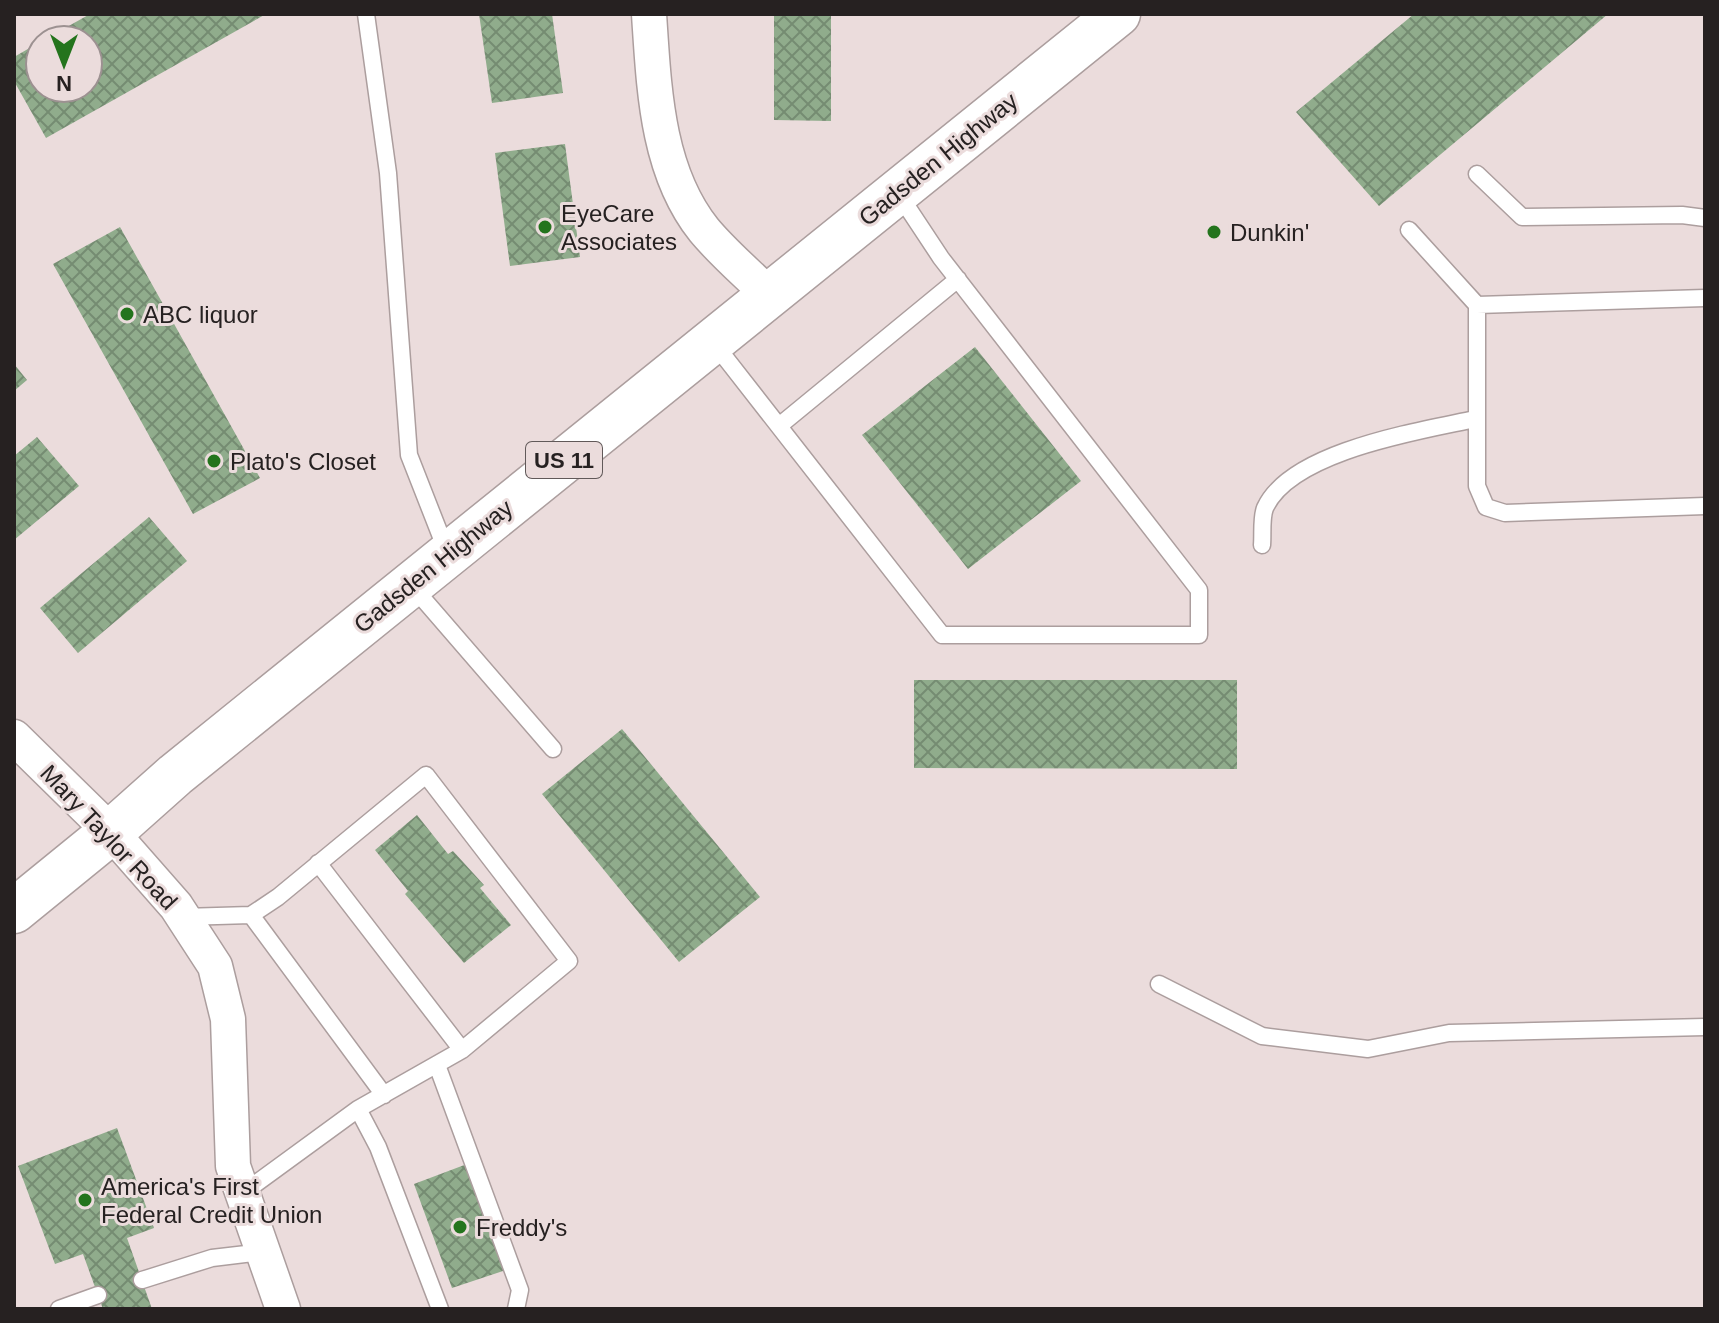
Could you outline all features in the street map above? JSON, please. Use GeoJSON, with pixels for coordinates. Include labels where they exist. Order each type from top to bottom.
{"type":"FeatureCollection","features":[{"type":"Feature","properties":{"kind":"main road","name":"Gadsden Highway"},"geometry":{"type":"LineString","coordinates":[[14,911],[410,584],[1118,14]]}},
{"type":"Feature","properties":{"kind":"street"},"geometry":{"type":"LineString","coordinates":[[649,14],[656,113],[679,184],[703,229],[769,295]]}},
{"type":"Feature","properties":{"kind":"street","name":"Mary Taylor Road"},"geometry":{"type":"LineString","coordinates":[[14,737],[111,832],[183,917],[215,966],[228,1019],[233,1166],[283,1309]]}},
{"type":"Feature","properties":{"kind":"lane"},"geometry":{"type":"LineString","coordinates":[[366,14],[388,173],[409,455],[448,554]]}},
{"type":"Feature","properties":{"kind":"lane"},"geometry":{"type":"LineString","coordinates":[[1477,174],[1522,217],[1682,215],[1705,218]]}},
{"type":"Feature","properties":{"kind":"lane"},"geometry":{"type":"LineString","coordinates":[[712,341],[942,635],[1199,635],[1199,590],[958,279],[897,192]]}},
{"type":"Feature","properties":{"kind":"lane"},"geometry":{"type":"LineString","coordinates":[[1409,230],[1477,305],[1477,486],[1486,507],[1505,513],[1705,506]]}},
{"type":"Feature","properties":{"kind":"lane"},"geometry":{"type":"LineString","coordinates":[[779,426],[958,279]]}},
{"type":"Feature","properties":{"kind":"lane"},"geometry":{"type":"LineString","coordinates":[[1477,305],[1705,298]]}},
{"type":"Feature","properties":{"kind":"lane"},"geometry":{"type":"LineString","coordinates":[[1262,545],[1265,509],[1287,481],[1307,468],[1396,436],[1475,419]]}},
{"type":"Feature","properties":{"kind":"lane"},"geometry":{"type":"LineString","coordinates":[[410,584],[553,749]]}},
{"type":"Feature","properties":{"kind":"lane"},"geometry":{"type":"LineString","coordinates":[[183,917],[251,915],[426,775],[569,961],[462,1050],[358,1109],[243,1193]]}},
{"type":"Feature","properties":{"kind":"lane"},"geometry":{"type":"LineString","coordinates":[[318,863],[462,1050]]}},
{"type":"Feature","properties":{"kind":"lane"},"geometry":{"type":"LineString","coordinates":[[251,915],[384,1095]]}},
{"type":"Feature","properties":{"kind":"lane"},"geometry":{"type":"LineString","coordinates":[[1159,984],[1262,1036],[1368,1049],[1449,1033],[1705,1027]]}},
{"type":"Feature","properties":{"kind":"lane"},"geometry":{"type":"LineString","coordinates":[[437,1065],[520,1290],[516,1309]]}},
{"type":"Feature","properties":{"kind":"lane"},"geometry":{"type":"LineString","coordinates":[[358,1109],[378,1147],[440,1309]]}},
{"type":"Feature","properties":{"kind":"lane"},"geometry":{"type":"LineString","coordinates":[[142,1280],[212,1258],[262,1252]]}},
{"type":"Feature","properties":{"kind":"lane"},"geometry":{"type":"LineString","coordinates":[[59,1309],[98,1295]]}},
{"type":"Feature","properties":{"kind":"building"},"geometry":{"type":"Polygon","coordinates":[[[90,14],[266,14],[46,138],[27,104],[104,104],[104,24],[72,24],[90,14]]]}},
{"type":"Feature","properties":{"kind":"building"},"geometry":{"type":"Polygon","coordinates":[[[479,14],[552,14],[563,93],[492,103],[479,14]]]}},
{"type":"Feature","properties":{"kind":"building"},"geometry":{"type":"Polygon","coordinates":[[[774,14],[831,14],[831,121],[774,120],[774,14]]]}},
{"type":"Feature","properties":{"kind":"building"},"geometry":{"type":"Polygon","coordinates":[[[1414,14],[1608,14],[1379,206],[1296,112],[1414,14]]]}},
{"type":"Feature","properties":{"kind":"building"},"geometry":{"type":"Polygon","coordinates":[[[24,51],[24,99],[14,81],[14,57],[24,51]]]}},
{"type":"Feature","properties":{"kind":"building"},"geometry":{"type":"Polygon","coordinates":[[[565,144],[580,257],[510,266],[495,153],[565,144]]]}},
{"type":"Feature","properties":{"kind":"building"},"geometry":{"type":"Polygon","coordinates":[[[120,227],[260,478],[193,514],[53,264],[120,227]]]}},
{"type":"Feature","properties":{"kind":"building"},"geometry":{"type":"Polygon","coordinates":[[[975,347],[1081,481],[968,569],[862,435],[975,347]]]}},
{"type":"Feature","properties":{"kind":"building"},"geometry":{"type":"Polygon","coordinates":[[[14,364],[27,380],[14,391],[14,364]]]}},
{"type":"Feature","properties":{"kind":"building"},"geometry":{"type":"Polygon","coordinates":[[[37,437],[79,486],[14,540],[14,456],[37,437]]]}},
{"type":"Feature","properties":{"kind":"building"},"geometry":{"type":"Polygon","coordinates":[[[149,517],[187,561],[78,653],[40,608],[149,517]]]}},
{"type":"Feature","properties":{"kind":"building"},"geometry":{"type":"Polygon","coordinates":[[[914,680],[1237,680],[1237,769],[914,768],[914,680]]]}},
{"type":"Feature","properties":{"kind":"building"},"geometry":{"type":"Polygon","coordinates":[[[622,729],[760,897],[679,962],[542,794],[622,729]]]}},
{"type":"Feature","properties":{"kind":"building"},"geometry":{"type":"Polygon","coordinates":[[[417,815],[448,854],[453,851],[484,885],[480,888],[511,925],[464,963],[405,894],[408,891],[375,850],[417,815]]]}},
{"type":"Feature","properties":{"kind":"building"},"geometry":{"type":"Polygon","coordinates":[[[117,1128],[154,1228],[127,1238],[152,1309],[103,1309],[83,1254],[55,1264],[18,1166],[117,1128]]]}},
{"type":"Feature","properties":{"kind":"building","name":"Freddy's"},"geometry":{"type":"Polygon","coordinates":[[[467,1164],[506,1270],[452,1288],[414,1184],[467,1164]]]}},
{"type":"Feature","properties":{"kind":"place","name":"EyeCare Associates"},"geometry":{"type":"Point","coordinates":[545,227]}},
{"type":"Feature","properties":{"kind":"place","name":"Dunkin'"},"geometry":{"type":"Point","coordinates":[1214,232]}},
{"type":"Feature","properties":{"kind":"place","name":"ABC liquor"},"geometry":{"type":"Point","coordinates":[127,314]}},
{"type":"Feature","properties":{"kind":"place","name":"Plato's Closet"},"geometry":{"type":"Point","coordinates":[214,461]}},
{"type":"Feature","properties":{"kind":"place","name":"America's First Federal Credit Union"},"geometry":{"type":"Point","coordinates":[85,1200]}},
{"type":"Feature","properties":{"kind":"place","name":"Freddy's"},"geometry":{"type":"Point","coordinates":[460,1227]}}]}
